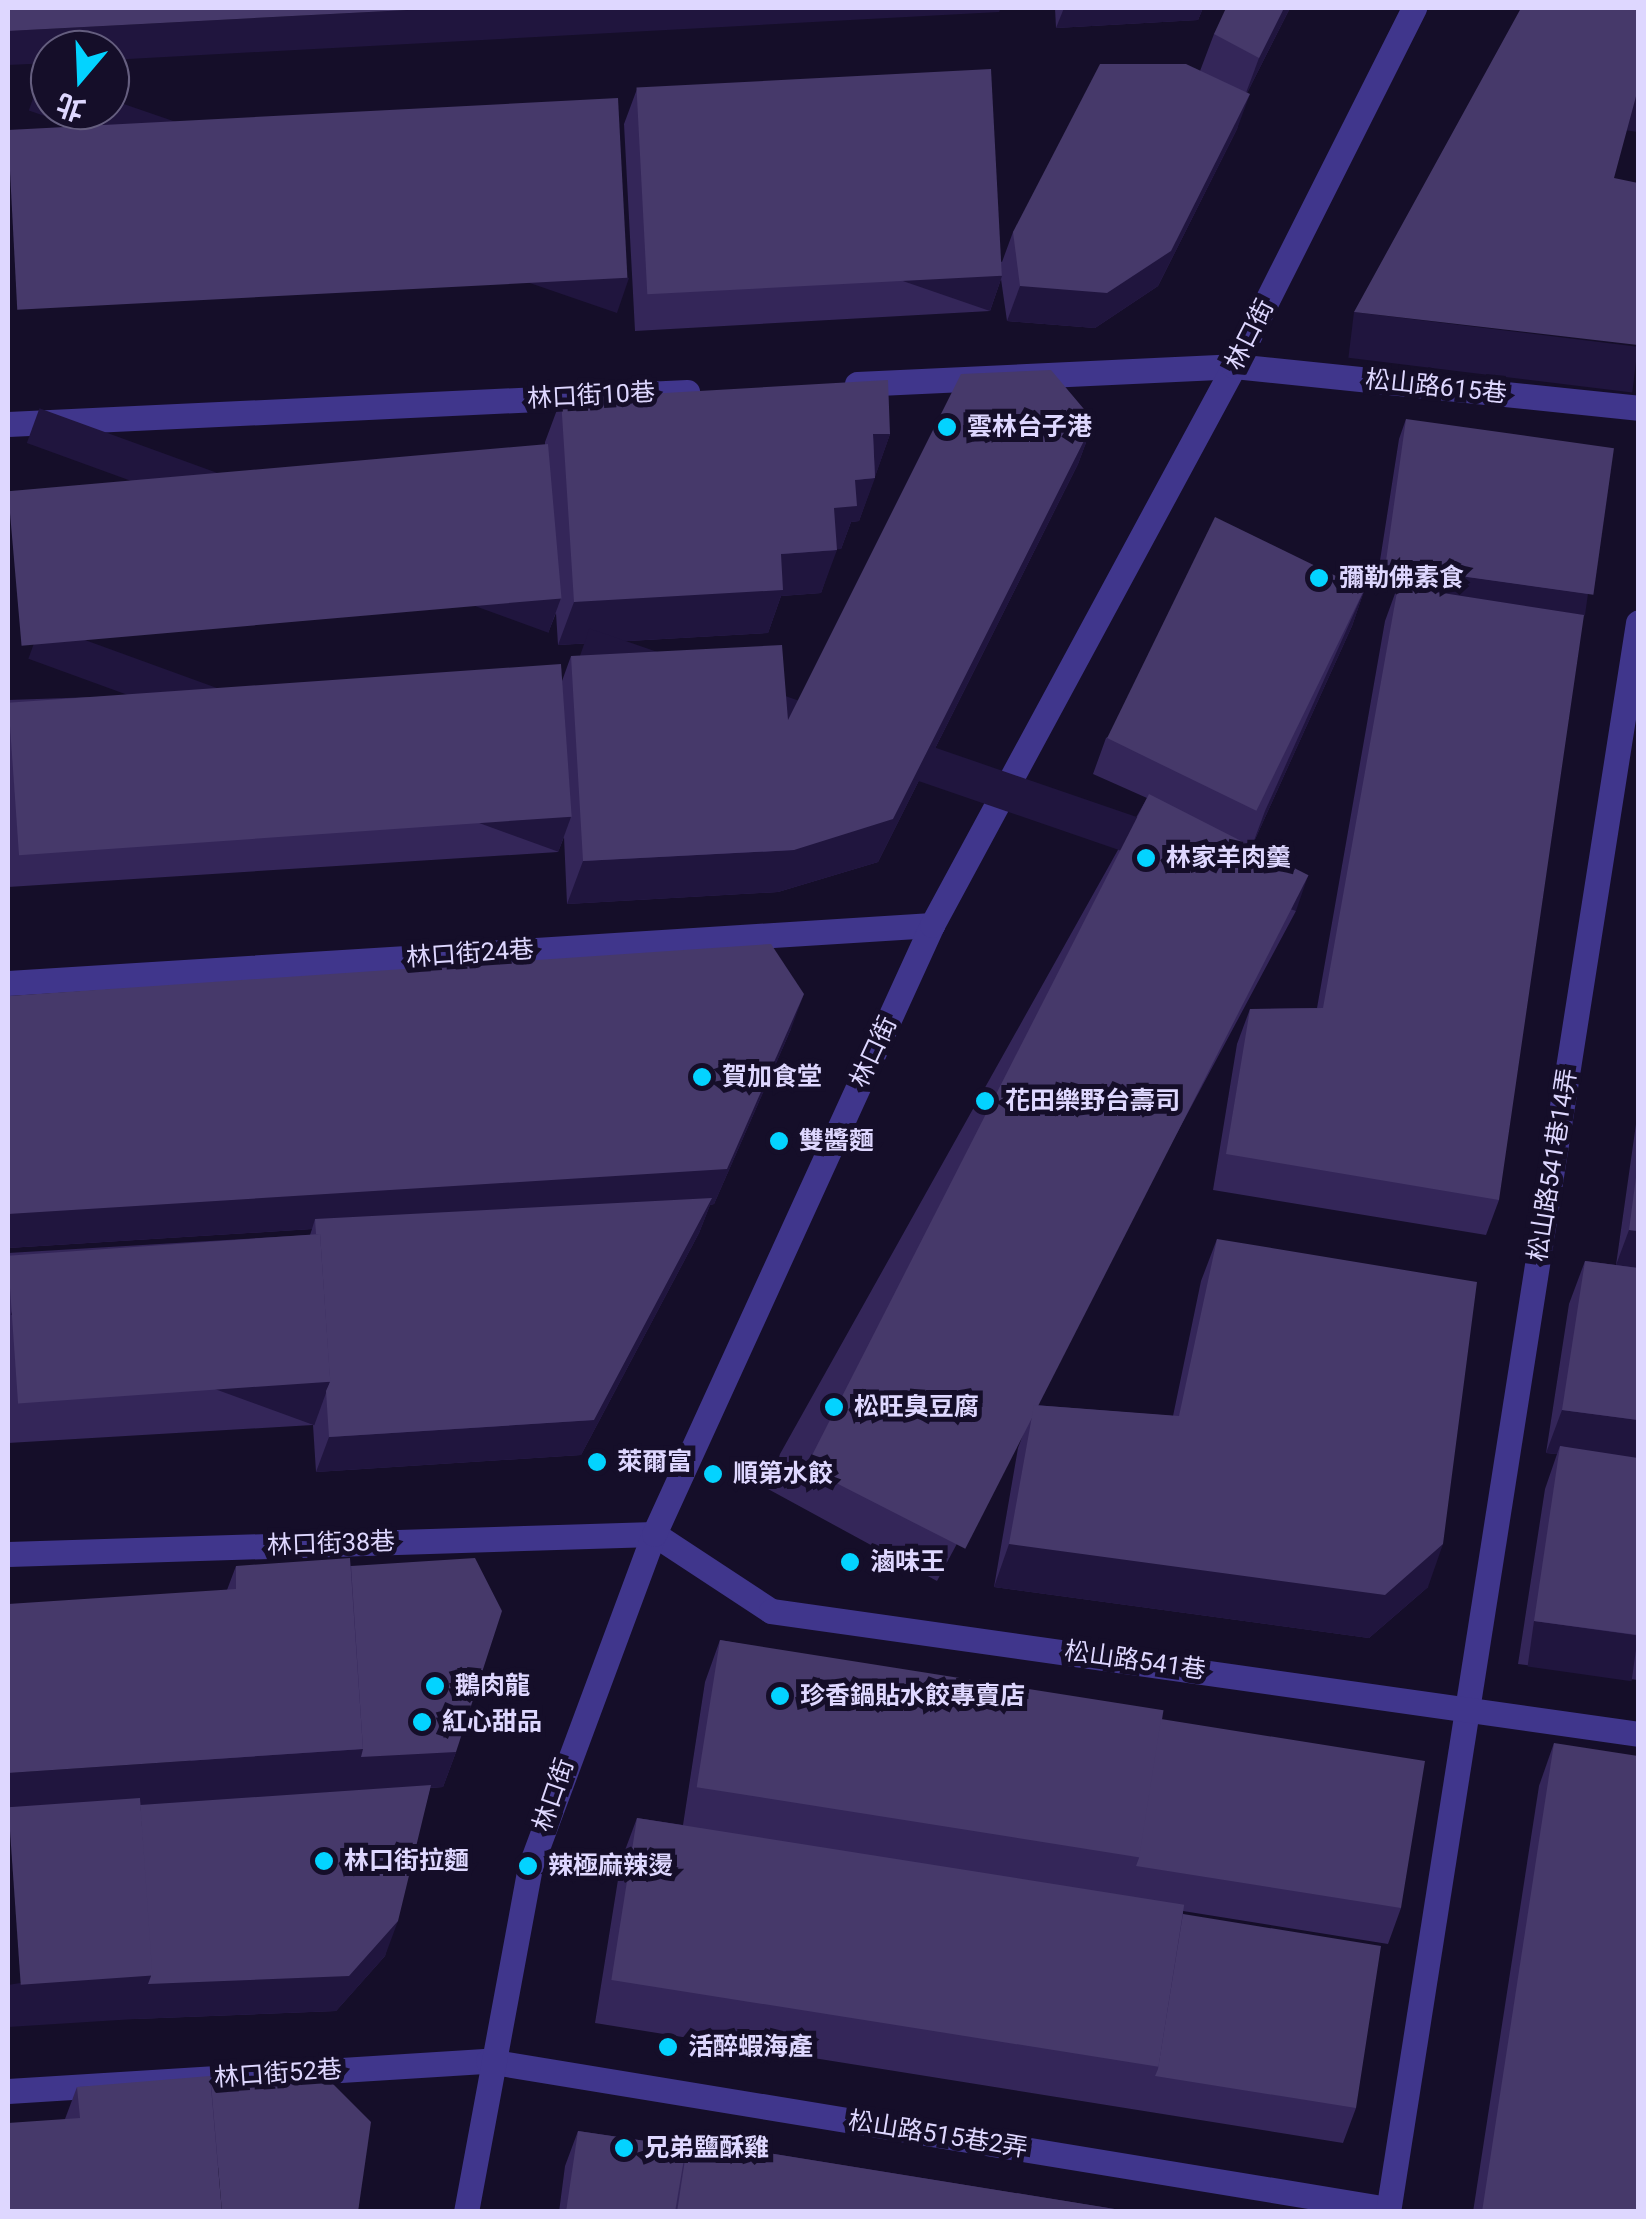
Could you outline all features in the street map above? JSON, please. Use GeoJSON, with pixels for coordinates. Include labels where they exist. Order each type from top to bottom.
{"type":"FeatureCollection","features":[{"type":"Feature","properties":{"kind":"street","name":"林口街"},"geometry":{"type":"LineString","coordinates":[[466,2212],[488,2061],[548,1804],[654,1534],[932,925],[1234,366],[1414,8]]}},
{"type":"Feature","properties":{"kind":"street"},"geometry":{"type":"LineString","coordinates":[[819,386],[1234,366]]}},
{"type":"Feature","properties":{"kind":"street","name":"松山路615巷"},"geometry":{"type":"LineString","coordinates":[[1234,366],[1638,408]]}},
{"type":"Feature","properties":{"kind":"street","name":"林口街10巷"},"geometry":{"type":"LineString","coordinates":[[8,424],[720,390]]}},
{"type":"Feature","properties":{"kind":"street","name":"松山路541巷14弄"},"geometry":{"type":"LineString","coordinates":[[1467,1707],[1638,623]]}},
{"type":"Feature","properties":{"kind":"street","name":"林口街24巷"},"geometry":{"type":"LineString","coordinates":[[8,984],[932,925]]}},
{"type":"Feature","properties":{"kind":"street","name":"松山路541巷"},"geometry":{"type":"LineString","coordinates":[[654,1534],[771,1611],[1638,1734]]}},
{"type":"Feature","properties":{"kind":"street","name":"林口街38巷"},"geometry":{"type":"LineString","coordinates":[[8,1554],[654,1534]]}},
{"type":"Feature","properties":{"kind":"street","name":"松山路515巷2弄"},"geometry":{"type":"LineString","coordinates":[[488,2061],[1388,2210],[1467,1707]]}},
{"type":"Feature","properties":{"kind":"street","name":"林口街52巷"},"geometry":{"type":"LineString","coordinates":[[8,2091],[488,2061]]}},
{"type":"Feature","properties":{"kind":"building"},"geometry":{"type":"Polygon","coordinates":[[[8,8],[446,8],[8,31],[8,8]]]}},
{"type":"Feature","properties":{"kind":"building"},"geometry":{"type":"Polygon","coordinates":[[[1226,8],[1284,8],[1259,58],[1214,34],[1226,8]]]}},
{"type":"Feature","properties":{"kind":"building"},"geometry":{"type":"Polygon","coordinates":[[[1521,8],[1638,8],[1638,89],[1614,178],[1638,183],[1638,345],[1354,312],[1521,8]]]}},
{"type":"Feature","properties":{"kind":"building"},"geometry":{"type":"Polygon","coordinates":[[[1100,64],[1186,64],[1250,94],[1171,251],[1107,293],[1020,286],[1013,232],[1100,64]]]}},
{"type":"Feature","properties":{"kind":"building"},"geometry":{"type":"Polygon","coordinates":[[[991,69],[1002,276],[647,294],[636,88],[991,69]]]}},
{"type":"Feature","properties":{"kind":"building"},"geometry":{"type":"Polygon","coordinates":[[[618,98],[627,278],[17,310],[8,130],[130,130],[130,124],[618,98]]]}},
{"type":"Feature","properties":{"kind":"building"},"geometry":{"type":"Polygon","coordinates":[[[1051,370],[1094,421],[893,819],[794,850],[583,861],[571,656],[782,645],[788,720],[961,374],[1051,370]]]}},
{"type":"Feature","properties":{"kind":"building"},"geometry":{"type":"Polygon","coordinates":[[[888,380],[890,434],[873,434],[875,478],[855,480],[857,506],[834,508],[837,550],[781,554],[783,590],[574,602],[561,399],[888,380]]]}},
{"type":"Feature","properties":{"kind":"building"},"geometry":{"type":"Polygon","coordinates":[[[1406,419],[1614,448],[1593,595],[1385,566],[1406,419]]]}},
{"type":"Feature","properties":{"kind":"building"},"geometry":{"type":"Polygon","coordinates":[[[548,444],[562,598],[22,646],[8,491],[548,444]]]}},
{"type":"Feature","properties":{"kind":"building"},"geometry":{"type":"Polygon","coordinates":[[[1215,517],[1364,590],[1256,811],[1107,738],[1215,517]]]}},
{"type":"Feature","properties":{"kind":"building"},"geometry":{"type":"Polygon","coordinates":[[[1398,586],[1584,615],[1499,1200],[1226,1154],[1250,1009],[1323,1008],[1398,586]]]}},
{"type":"Feature","properties":{"kind":"building"},"geometry":{"type":"Polygon","coordinates":[[[561,664],[572,817],[19,855],[8,703],[561,664]]]}},
{"type":"Feature","properties":{"kind":"building"},"geometry":{"type":"Polygon","coordinates":[[[1149,794],[1308,875],[965,1549],[806,1468],[1149,794]]]}},
{"type":"Feature","properties":{"kind":"building"},"geometry":{"type":"Polygon","coordinates":[[[771,944],[804,994],[727,1169],[8,1214],[8,996],[771,944]]]}},
{"type":"Feature","properties":{"kind":"building"},"geometry":{"type":"Polygon","coordinates":[[[1638,1162],[1638,1231],[1629,1230],[1638,1162]]]}},
{"type":"Feature","properties":{"kind":"building"},"geometry":{"type":"Polygon","coordinates":[[[712,1198],[594,1420],[329,1437],[326,1391],[330,1382],[320,1234],[316,1234],[315,1219],[712,1198]]]}},
{"type":"Feature","properties":{"kind":"building"},"geometry":{"type":"Polygon","coordinates":[[[320,1234],[330,1382],[18,1403],[8,1256],[320,1234]]]}},
{"type":"Feature","properties":{"kind":"building"},"geometry":{"type":"Polygon","coordinates":[[[1217,1239],[1477,1282],[1443,1544],[1385,1595],[1009,1544],[1034,1405],[1179,1416],[1217,1239]]]}},
{"type":"Feature","properties":{"kind":"building"},"geometry":{"type":"Polygon","coordinates":[[[1585,1261],[1638,1268],[1638,1420],[1562,1410],[1585,1261]]]}},
{"type":"Feature","properties":{"kind":"building"},"geometry":{"type":"Polygon","coordinates":[[[1560,1446],[1638,1458],[1638,1635],[1534,1621],[1560,1446]]]}},
{"type":"Feature","properties":{"kind":"building"},"geometry":{"type":"Polygon","coordinates":[[[350,1558],[363,1749],[8,1773],[8,1604],[236,1589],[236,1566],[350,1558]]]}},
{"type":"Feature","properties":{"kind":"building"},"geometry":{"type":"Polygon","coordinates":[[[475,1558],[502,1611],[456,1752],[361,1757],[351,1566],[475,1558]]]}},
{"type":"Feature","properties":{"kind":"building"},"geometry":{"type":"Polygon","coordinates":[[[720,1640],[1163,1710],[1140,1857],[697,1787],[720,1640]]]}},
{"type":"Feature","properties":{"kind":"building"},"geometry":{"type":"Polygon","coordinates":[[[1161,1719],[1425,1761],[1401,1908],[1136,1866],[1161,1719]]]}},
{"type":"Feature","properties":{"kind":"building"},"geometry":{"type":"Polygon","coordinates":[[[1554,1743],[1638,1756],[1636,2212],[1482,2212],[1554,1743]]]}},
{"type":"Feature","properties":{"kind":"building"},"geometry":{"type":"Polygon","coordinates":[[[431,1785],[398,1921],[349,1976],[148,1984],[151,1976],[140,1805],[431,1785]]]}},
{"type":"Feature","properties":{"kind":"building"},"geometry":{"type":"Polygon","coordinates":[[[140,1798],[152,1976],[21,1985],[8,1807],[140,1798]]]}},
{"type":"Feature","properties":{"kind":"building"},"geometry":{"type":"Polygon","coordinates":[[[637,1818],[1184,1905],[1159,2067],[611,1980],[637,1818]]]}},
{"type":"Feature","properties":{"kind":"building"},"geometry":{"type":"Polygon","coordinates":[[[1183,1914],[1381,1946],[1356,2108],[1155,2076],[1183,1914]]]}},
{"type":"Feature","properties":{"kind":"building"},"geometry":{"type":"Polygon","coordinates":[[[210,2076],[222,2212],[8,2212],[8,2123],[80,2118],[77,2087],[210,2076]]]}},
{"type":"Feature","properties":{"kind":"building"},"geometry":{"type":"Polygon","coordinates":[[[330,2081],[371,2122],[358,2212],[222,2212],[211,2084],[330,2081]]]}},
{"type":"Feature","properties":{"kind":"building"},"geometry":{"type":"Polygon","coordinates":[[[578,2131],[686,2147],[675,2212],[566,2212],[578,2131]]]}},
{"type":"Feature","properties":{"kind":"building"},"geometry":{"type":"Polygon","coordinates":[[[688,2140],[1133,2212],[677,2212],[688,2140]]]}},
{"type":"Feature","properties":{"kind":"place","name":"雲林台子港"},"geometry":{"type":"Point","coordinates":[947,427]}},
{"type":"Feature","properties":{"kind":"place","name":"彌勒佛素食"},"geometry":{"type":"Point","coordinates":[1319,578]}},
{"type":"Feature","properties":{"kind":"place","name":"林家羊肉羹"},"geometry":{"type":"Point","coordinates":[1146,858]}},
{"type":"Feature","properties":{"kind":"place","name":"賀加食堂"},"geometry":{"type":"Point","coordinates":[702,1077]}},
{"type":"Feature","properties":{"kind":"place","name":"花田樂野台壽司"},"geometry":{"type":"Point","coordinates":[985,1101]}},
{"type":"Feature","properties":{"kind":"place","name":"雙醬麵"},"geometry":{"type":"Point","coordinates":[779,1141]}},
{"type":"Feature","properties":{"kind":"place","name":"松旺臭豆腐"},"geometry":{"type":"Point","coordinates":[834,1407]}},
{"type":"Feature","properties":{"kind":"place","name":"萊爾富"},"geometry":{"type":"Point","coordinates":[597,1462]}},
{"type":"Feature","properties":{"kind":"place","name":"順第水餃"},"geometry":{"type":"Point","coordinates":[713,1474]}},
{"type":"Feature","properties":{"kind":"place","name":"滷味王"},"geometry":{"type":"Point","coordinates":[850,1562]}},
{"type":"Feature","properties":{"kind":"place","name":"鵝肉龍"},"geometry":{"type":"Point","coordinates":[435,1686]}},
{"type":"Feature","properties":{"kind":"place","name":"珍香鍋貼水餃專賣店"},"geometry":{"type":"Point","coordinates":[780,1696]}},
{"type":"Feature","properties":{"kind":"place","name":"紅心甜品"},"geometry":{"type":"Point","coordinates":[422,1722]}},
{"type":"Feature","properties":{"kind":"place","name":"林口街拉麵"},"geometry":{"type":"Point","coordinates":[324,1861]}},
{"type":"Feature","properties":{"kind":"place","name":"辣極麻辣燙"},"geometry":{"type":"Point","coordinates":[528,1866]}},
{"type":"Feature","properties":{"kind":"place","name":"活醉蝦海產"},"geometry":{"type":"Point","coordinates":[668,2047]}},
{"type":"Feature","properties":{"kind":"place","name":"兄弟鹽酥雞"},"geometry":{"type":"Point","coordinates":[624,2148]}}]}
